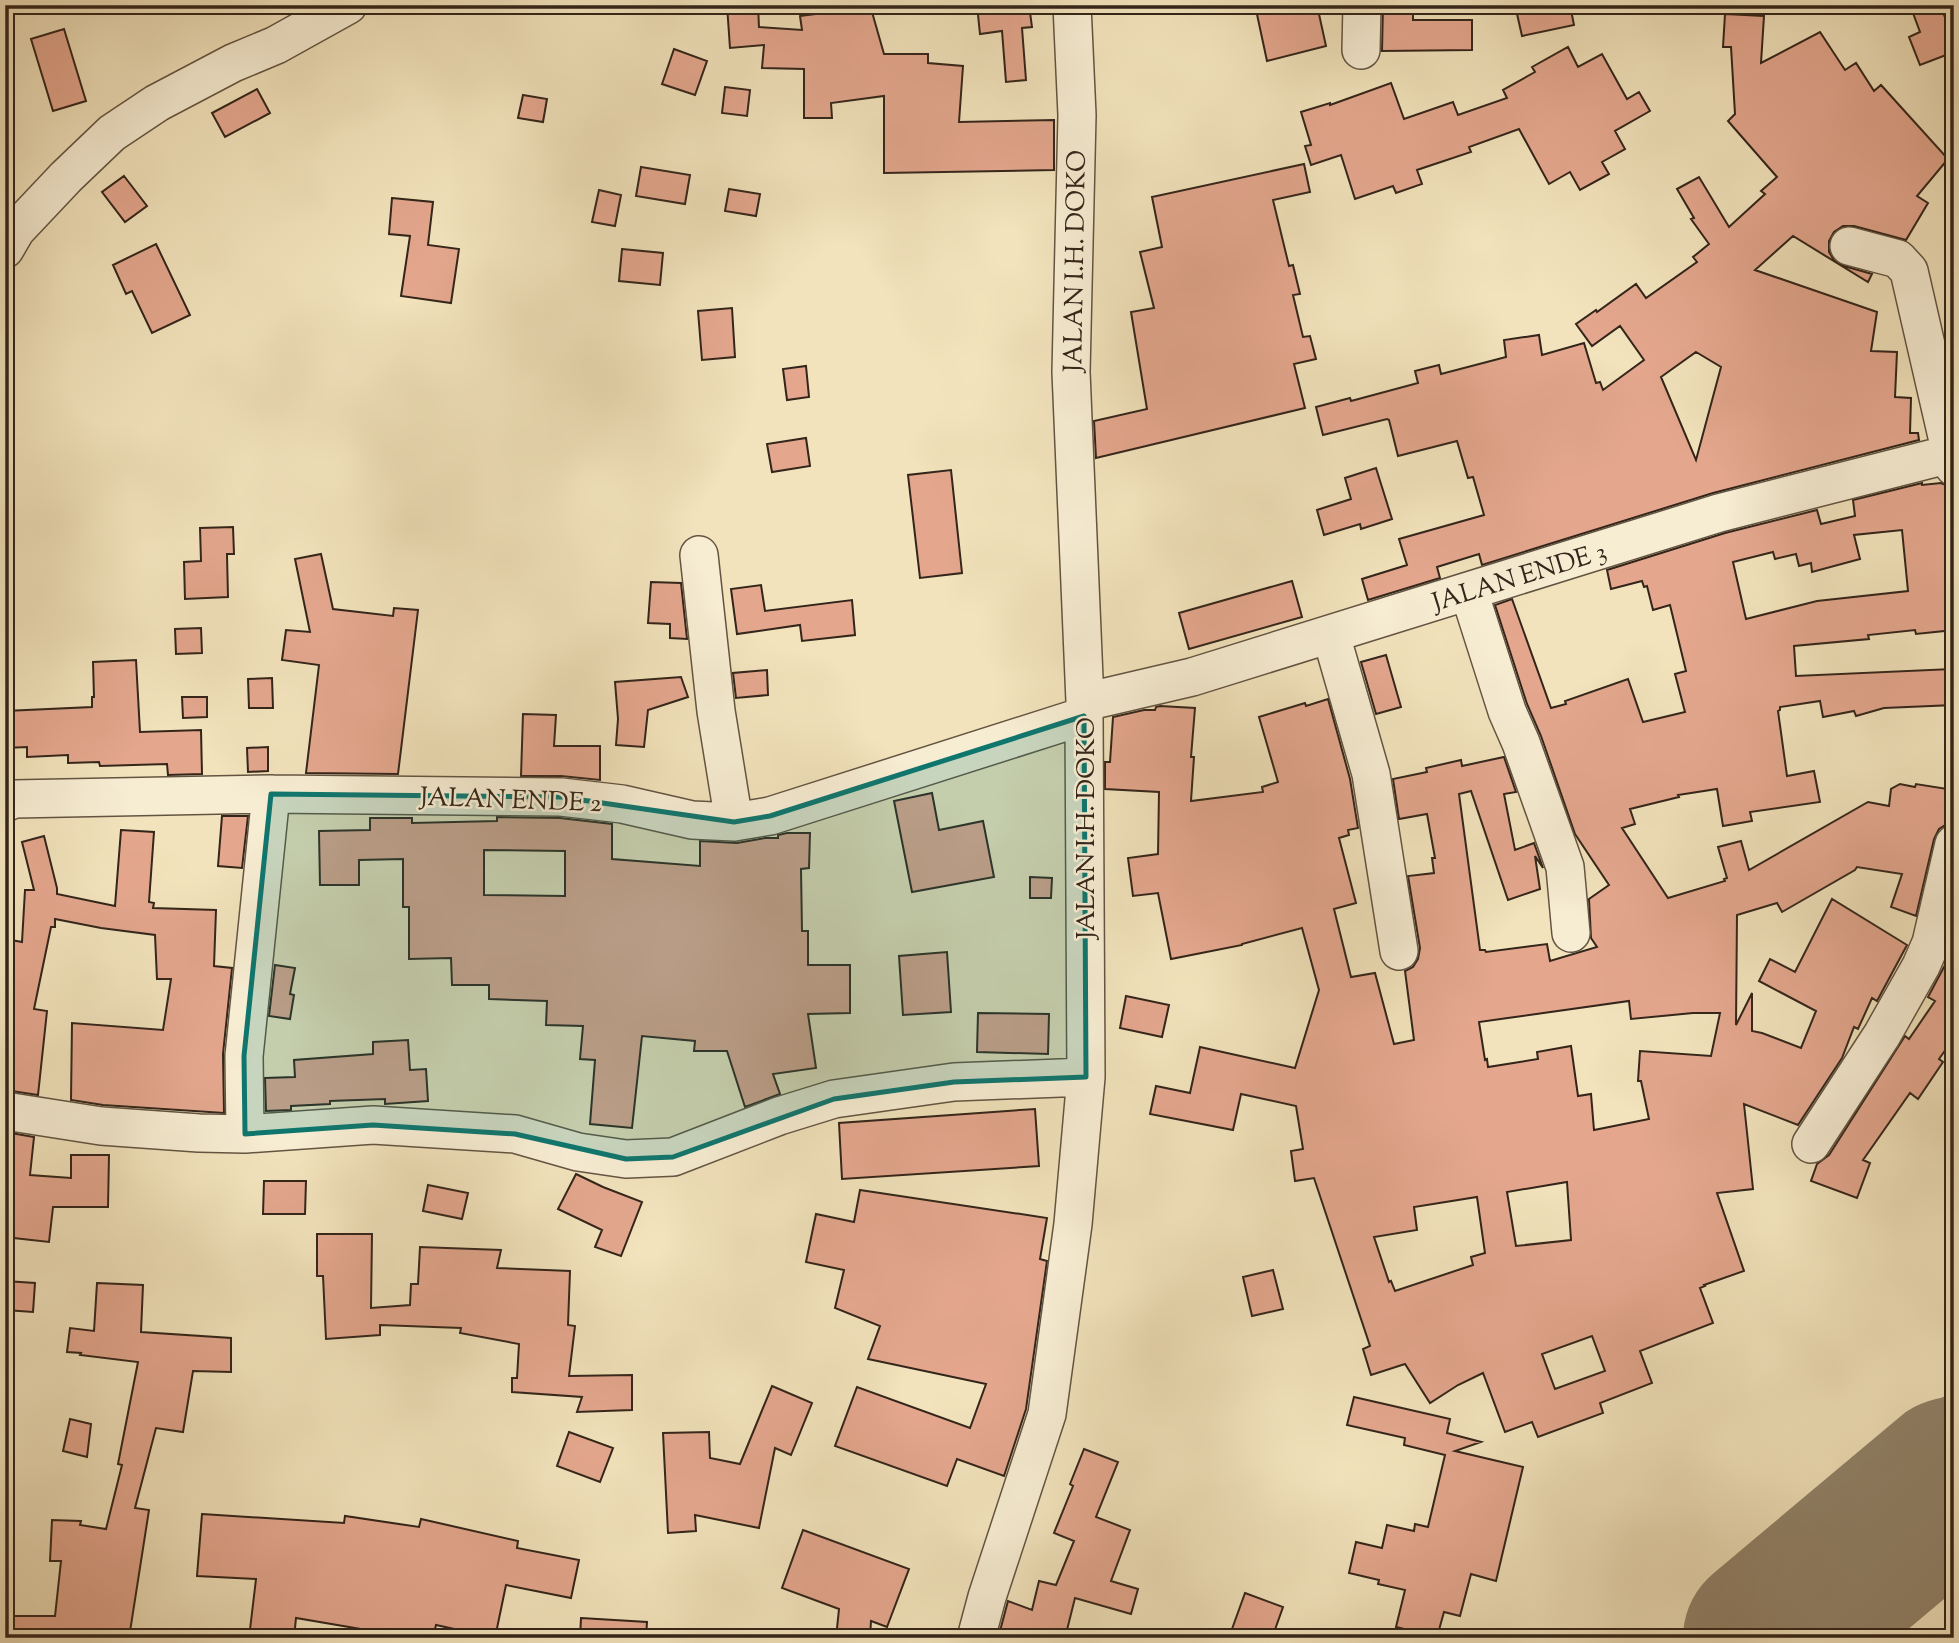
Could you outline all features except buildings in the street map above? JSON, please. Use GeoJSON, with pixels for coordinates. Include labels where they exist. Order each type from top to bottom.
{"type":"FeatureCollection","features":[{"type":"Feature","properties":{"kind":"street"},"geometry":{"type":"LineString","coordinates":[[5,249],[16,230],[57,186],[113,133],[157,103],[233,63],[276,45],[348,5]]}},
{"type":"Feature","properties":{"kind":"street","name":"JALAN I.H. DOKO"},"geometry":{"type":"LineString","coordinates":[[976,1638],[1047,1414],[1073,1224],[1086,1077],[1084,709],[1071,372],[1077,115],[1072,5]]}},
{"type":"Feature","properties":{"kind":"street"},"geometry":{"type":"LineString","coordinates":[[1361,50],[1362,5]]}},
{"type":"Feature","properties":{"kind":"street"},"geometry":{"type":"LineString","coordinates":[[1849,246],[1898,260],[1909,271],[1953,458]]}},
{"type":"Feature","properties":{"kind":"street","name":"JALAN ENDE 3"},"geometry":{"type":"LineString","coordinates":[[1084,709],[1331,635],[1719,513],[1953,458]]}},
{"type":"Feature","properties":{"kind":"street"},"geometry":{"type":"LineString","coordinates":[[699,555],[716,711],[734,822]]}},
{"type":"Feature","properties":{"kind":"street"},"geometry":{"type":"LineString","coordinates":[[1469,592],[1507,711],[1565,867],[1570,933]]}},
{"type":"Feature","properties":{"kind":"street"},"geometry":{"type":"LineString","coordinates":[[1331,635],[1371,774],[1399,951]]}},
{"type":"Feature","properties":{"kind":"street","name":"JALAN ENDE 2"},"geometry":{"type":"LineString","coordinates":[[5,803],[14,799],[271,794],[561,797],[622,804],[692,820],[734,822],[770,816],[1084,709]]}},
{"type":"Feature","properties":{"kind":"street"},"geometry":{"type":"LineString","coordinates":[[246,1134],[244,1056],[271,794]]}},
{"type":"Feature","properties":{"kind":"street"},"geometry":{"type":"LineString","coordinates":[[1811,1144],[1882,1035],[1921,966],[1931,943],[1954,844]]}},
{"type":"Feature","properties":{"kind":"street"},"geometry":{"type":"LineString","coordinates":[[5,1111],[101,1126],[200,1133],[246,1134],[373,1125],[515,1134],[578,1152],[626,1159],[673,1157],[779,1116],[834,1099],[954,1082],[1086,1077]]}},
{"type":"Feature","properties":{"kind":"highlighted area"},"geometry":{"type":"Polygon","coordinates":[[[1084,716],[1086,1077],[954,1082],[834,1099],[673,1157],[626,1159],[515,1134],[373,1125],[245,1134],[244,1056],[271,794],[561,797],[734,822],[770,816],[1084,716]]]}},
{"type":"Feature","properties":{"kind":"taxiway"},"geometry":{"type":"LineString","coordinates":[[1853,1566],[1954,1429]]}},
{"type":"Feature","properties":{"kind":"runway"},"geometry":{"type":"LineString","coordinates":[[1767,1638],[1954,1481]]}}]}
